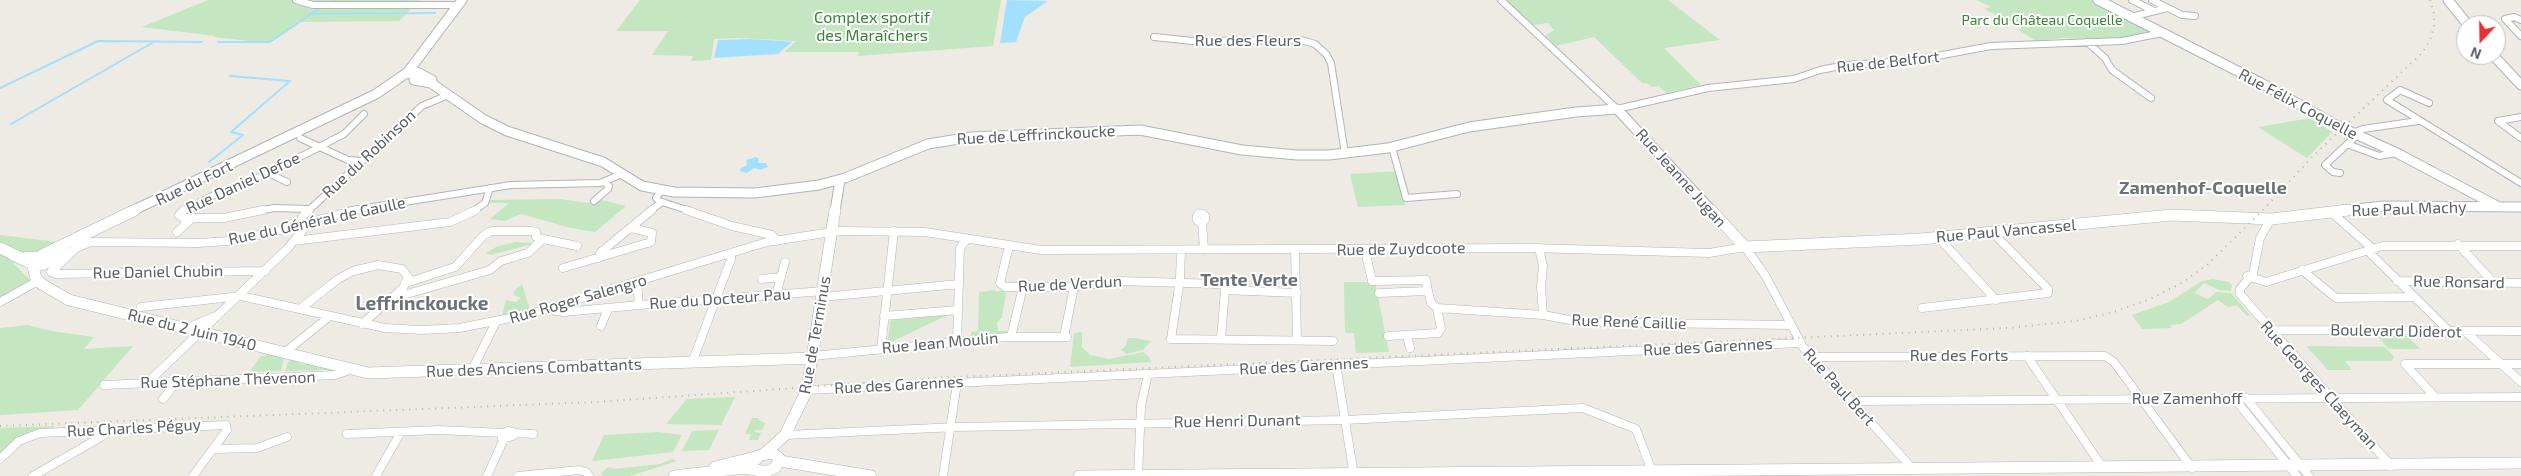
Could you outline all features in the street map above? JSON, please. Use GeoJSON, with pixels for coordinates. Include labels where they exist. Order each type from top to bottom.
{"type":"FeatureCollection","features":[{"type":"Feature","properties":{"kind":"main road","name":"Rue Félix Coquelle"},"geometry":{"type":"LineString","coordinates":[[2098,0],[2499,207]]}},
{"type":"Feature","properties":{"kind":"main road"},"geometry":{"type":"LineString","coordinates":[[2448,0],[2460,15]]}},
{"type":"Feature","properties":{"kind":"main road"},"geometry":{"type":"LineString","coordinates":[[2452,0],[2464,15]]}},
{"type":"Feature","properties":{"kind":"main road"},"geometry":{"type":"LineString","coordinates":[[411,77],[436,36],[460,4]]}},
{"type":"Feature","properties":{"kind":"main road"},"geometry":{"type":"LineString","coordinates":[[2504,65],[2521,85]]}},
{"type":"Feature","properties":{"kind":"main road"},"geometry":{"type":"LineString","coordinates":[[2506,65],[2521,81]]}},
{"type":"Feature","properties":{"kind":"main road","name":"Rue de Leffrinckoucke"},"geometry":{"type":"LineString","coordinates":[[411,77],[430,82],[492,125],[538,142],[600,161],[645,187],[662,190],[760,192],[840,180],[938,142],[1023,133],[1144,130],[1252,151],[1308,155],[1346,154],[1392,147],[1465,128],[1572,112],[1617,109]]}},
{"type":"Feature","properties":{"kind":"main road","name":"Rue du Fort"},"geometry":{"type":"LineString","coordinates":[[45,260],[80,238],[411,77]]}},
{"type":"Feature","properties":{"kind":"main road","name":"Rue Jeanne Jugan"},"geometry":{"type":"LineString","coordinates":[[1617,109],[1745,248]]}},
{"type":"Feature","properties":{"kind":"main road","name":"Rue de Terminus"},"geometry":{"type":"LineString","coordinates":[[767,468],[799,410],[807,390],[834,232],[840,180]]}},
{"type":"Feature","properties":{"kind":"main road","name":"Rue Paul Machy"},"geometry":{"type":"LineString","coordinates":[[2267,219],[2384,206],[2521,207]]}},
{"type":"Feature","properties":{"kind":"main road","name":"Rue Paul Vancassel"},"geometry":{"type":"LineString","coordinates":[[1745,248],[1938,237],[2180,215],[2267,219]]}},
{"type":"Feature","properties":{"kind":"main road"},"geometry":{"type":"LineString","coordinates":[[0,248],[13,255],[45,260]]}},
{"type":"Feature","properties":{"kind":"main road"},"geometry":{"type":"LineString","coordinates":[[38,280],[45,260]]}},
{"type":"Feature","properties":{"kind":"main road"},"geometry":{"type":"LineString","coordinates":[[38,280],[45,260]]}},
{"type":"Feature","properties":{"kind":"main road","name":"Rue du 2 Juin 1940"},"geometry":{"type":"LineString","coordinates":[[38,280],[49,290],[69,300],[350,370]]}},
{"type":"Feature","properties":{"kind":"main road","name":"Rue des Anciens Combattants"},"geometry":{"type":"LineString","coordinates":[[350,370],[374,374],[474,366],[692,363],[813,357]]}},
{"type":"Feature","properties":{"kind":"main road","name":"Rue de Terminus"},"geometry":{"type":"LineString","coordinates":[[762,455],[784,435]]}},
{"type":"Feature","properties":{"kind":"main road"},"geometry":{"type":"LineString","coordinates":[[762,455],[752,463],[767,468],[856,476]]}},
{"type":"Feature","properties":{"kind":"main road"},"geometry":{"type":"LineString","coordinates":[[762,455],[767,468]]}},
{"type":"Feature","properties":{"kind":"main road"},"geometry":{"type":"LineString","coordinates":[[690,474],[762,455]]}},
{"type":"Feature","properties":{"kind":"main road"},"geometry":{"type":"LineString","coordinates":[[1483,476],[1653,472],[1849,473],[2192,468],[2298,470],[2521,463]]}},
{"type":"Feature","properties":{"kind":"main road"},"geometry":{"type":"LineString","coordinates":[[2392,466],[2521,467]]}},
{"type":"Feature","properties":{"kind":"main road"},"geometry":{"type":"LineString","coordinates":[[674,476],[767,468],[871,476]]}},
{"type":"Feature","properties":{"kind":"main road"},"geometry":{"type":"LineString","coordinates":[[1079,476],[1582,474]]}},
{"type":"Feature","properties":{"kind":"street"},"geometry":{"type":"LineString","coordinates":[[296,0],[303,4],[316,5],[460,4]]}},
{"type":"Feature","properties":{"kind":"street"},"geometry":{"type":"LineString","coordinates":[[1501,0],[1617,109]]}},
{"type":"Feature","properties":{"kind":"street"},"geometry":{"type":"LineString","coordinates":[[2132,0],[2154,11]]}},
{"type":"Feature","properties":{"kind":"street"},"geometry":{"type":"LineString","coordinates":[[2152,0],[2182,15],[2195,16]]}},
{"type":"Feature","properties":{"kind":"street"},"geometry":{"type":"LineString","coordinates":[[2131,17],[2167,8]]}},
{"type":"Feature","properties":{"kind":"street"},"geometry":{"type":"LineString","coordinates":[[2521,20],[2512,17],[2506,20],[2521,36]]}},
{"type":"Feature","properties":{"kind":"street","name":"Rue de Belfort"},"geometry":{"type":"LineString","coordinates":[[1617,109],[1708,88],[1792,80],[1820,70],[1846,65],[1918,60],[1991,46],[2125,40],[2162,33]]}},
{"type":"Feature","properties":{"kind":"street","name":"Rue des Fleurs"},"geometry":{"type":"LineString","coordinates":[[1154,37],[1193,41],[1298,40],[1314,43],[1326,54],[1331,63],[1346,154]]}},
{"type":"Feature","properties":{"kind":"street"},"geometry":{"type":"LineString","coordinates":[[2087,42],[2105,58],[2112,70],[2151,98]]}},
{"type":"Feature","properties":{"kind":"street"},"geometry":{"type":"LineString","coordinates":[[2429,103],[2400,90],[2387,100],[2418,121],[2521,183]]}},
{"type":"Feature","properties":{"kind":"street","name":"Rue du Robinson"},"geometry":{"type":"LineString","coordinates":[[303,224],[302,217],[362,161],[423,105],[445,93]]}},
{"type":"Feature","properties":{"kind":"street","name":"Rue de Leffrinckoucke"},"geometry":{"type":"LineString","coordinates":[[1599,110],[1626,118]]}},
{"type":"Feature","properties":{"kind":"street","name":"Rue Daniel Defoe"},"geometry":{"type":"LineString","coordinates":[[310,209],[274,208],[224,218],[192,218],[181,217],[179,214],[211,196],[231,191],[343,135],[364,114]]}},
{"type":"Feature","properties":{"kind":"street"},"geometry":{"type":"LineString","coordinates":[[2521,117],[2498,121],[2521,138]]}},
{"type":"Feature","properties":{"kind":"street"},"geometry":{"type":"LineString","coordinates":[[2340,173],[2334,172],[2325,165],[2362,129],[2418,121]]}},
{"type":"Feature","properties":{"kind":"street"},"geometry":{"type":"LineString","coordinates":[[300,138],[348,160],[362,161]]}},
{"type":"Feature","properties":{"kind":"street"},"geometry":{"type":"LineString","coordinates":[[2347,144],[2378,156],[2395,153]]}},
{"type":"Feature","properties":{"kind":"street"},"geometry":{"type":"LineString","coordinates":[[1392,147],[1397,158],[1398,171],[1406,198],[1413,199],[1457,194]]}},
{"type":"Feature","properties":{"kind":"street"},"geometry":{"type":"LineString","coordinates":[[268,173],[287,182]]}},
{"type":"Feature","properties":{"kind":"street","name":"Rue du Général de Gaulle"},"geometry":{"type":"LineString","coordinates":[[52,273],[45,260],[90,242],[222,241],[257,236],[343,213],[490,188],[536,183],[604,182],[625,176]]}},
{"type":"Feature","properties":{"kind":"street"},"geometry":{"type":"LineString","coordinates":[[2513,178],[2521,177]]}},
{"type":"Feature","properties":{"kind":"street"},"geometry":{"type":"LineString","coordinates":[[594,201],[608,190],[609,186],[604,182]]}},
{"type":"Feature","properties":{"kind":"street"},"geometry":{"type":"LineString","coordinates":[[294,241],[453,221],[468,216],[481,207],[490,188]]}},
{"type":"Feature","properties":{"kind":"street"},"geometry":{"type":"LineString","coordinates":[[662,190],[656,198],[662,202],[736,227],[772,235],[776,240]]}},
{"type":"Feature","properties":{"kind":"street"},"geometry":{"type":"LineString","coordinates":[[598,258],[599,254],[662,202]]}},
{"type":"Feature","properties":{"kind":"street"},"geometry":{"type":"LineString","coordinates":[[2331,212],[2370,250],[2397,281],[2450,332]]}},
{"type":"Feature","properties":{"kind":"street"},"geometry":{"type":"LineString","coordinates":[[177,232],[192,218]]}},
{"type":"Feature","properties":{"kind":"street"},"geometry":{"type":"LineString","coordinates":[[2267,219],[2268,224],[2261,237],[2254,266],[2248,277],[2266,282],[2385,245],[2458,244],[2521,246]]}},
{"type":"Feature","properties":{"kind":"street"},"geometry":{"type":"LineString","coordinates":[[1202,222],[1204,250]]}},
{"type":"Feature","properties":{"kind":"street"},"geometry":{"type":"LineString","coordinates":[[147,383],[265,271],[302,232],[303,224]]}},
{"type":"Feature","properties":{"kind":"street"},"geometry":{"type":"LineString","coordinates":[[563,268],[651,243],[652,233],[631,228]]}},
{"type":"Feature","properties":{"kind":"street"},"geometry":{"type":"LineString","coordinates":[[362,324],[397,294],[406,283],[455,267],[482,236],[491,231],[532,231],[536,232],[536,237],[577,246]]}},
{"type":"Feature","properties":{"kind":"street"},"geometry":{"type":"LineString","coordinates":[[881,349],[894,231]]}},
{"type":"Feature","properties":{"kind":"street"},"geometry":{"type":"LineString","coordinates":[[1922,308],[2049,292],[1992,231]]}},
{"type":"Feature","properties":{"kind":"street","name":"Rue de Zuydcoote"},"geometry":{"type":"LineString","coordinates":[[834,232],[925,232],[1011,247],[1058,250],[1539,248],[1710,253],[1745,248]]}},
{"type":"Feature","properties":{"kind":"street","name":"Rue Roger Salengro"},"geometry":{"type":"LineString","coordinates":[[141,307],[239,296],[390,329],[422,330],[496,322],[776,240],[834,232]]}},
{"type":"Feature","properties":{"kind":"street"},"geometry":{"type":"LineString","coordinates":[[1938,237],[1996,300]]}},
{"type":"Feature","properties":{"kind":"street"},"geometry":{"type":"LineString","coordinates":[[397,294],[421,290],[490,270],[499,262],[525,255],[543,239]]}},
{"type":"Feature","properties":{"kind":"street"},"geometry":{"type":"LineString","coordinates":[[957,342],[960,248],[967,239]]}},
{"type":"Feature","properties":{"kind":"street"},"geometry":{"type":"LineString","coordinates":[[2458,244],[2493,282]]}},
{"type":"Feature","properties":{"kind":"street","name":"Rue de Verdun"},"geometry":{"type":"LineString","coordinates":[[1011,247],[1000,284],[1005,287],[1074,287],[1118,281],[1220,284],[1224,286],[1225,290],[1296,292]]}},
{"type":"Feature","properties":{"kind":"street"},"geometry":{"type":"LineString","coordinates":[[1539,248],[1543,266],[1541,287],[1543,315]]}},
{"type":"Feature","properties":{"kind":"street","name":"Rue Paul Bert"},"geometry":{"type":"LineString","coordinates":[[1745,248],[1764,275],[1800,343],[1915,472]]}},
{"type":"Feature","properties":{"kind":"street"},"geometry":{"type":"LineString","coordinates":[[1181,250],[1179,283],[1171,338],[1333,341]]}},
{"type":"Feature","properties":{"kind":"street"},"geometry":{"type":"LineString","coordinates":[[1295,250],[1297,340]]}},
{"type":"Feature","properties":{"kind":"street"},"geometry":{"type":"LineString","coordinates":[[1365,250],[1372,282],[1426,280],[1431,303],[1437,308],[1441,329],[1439,332],[1388,336]]}},
{"type":"Feature","properties":{"kind":"street"},"geometry":{"type":"LineString","coordinates":[[692,363],[731,259],[731,253]]}},
{"type":"Feature","properties":{"kind":"street"},"geometry":{"type":"LineString","coordinates":[[776,295],[785,262]]}},
{"type":"Feature","properties":{"kind":"street"},"geometry":{"type":"LineString","coordinates":[[300,309],[338,279],[364,267],[385,265],[400,268],[407,274],[406,283]]}},
{"type":"Feature","properties":{"kind":"street"},"geometry":{"type":"LineString","coordinates":[[2302,270],[2336,298],[2414,297]]}},
{"type":"Feature","properties":{"kind":"street","name":"Rue Daniel Chubin"},"geometry":{"type":"LineString","coordinates":[[52,273],[265,271]]}},
{"type":"Feature","properties":{"kind":"street"},"geometry":{"type":"LineString","coordinates":[[762,279],[781,277]]}},
{"type":"Feature","properties":{"kind":"street","name":"Rue Georges Claeyman"},"geometry":{"type":"LineString","coordinates":[[2248,277],[2240,290],[2245,301],[2392,466]]}},
{"type":"Feature","properties":{"kind":"street"},"geometry":{"type":"LineString","coordinates":[[0,302],[38,280]]}},
{"type":"Feature","properties":{"kind":"street","name":"Rue Ronsard"},"geometry":{"type":"LineString","coordinates":[[2397,281],[2521,282]]}},
{"type":"Feature","properties":{"kind":"street","name":"Rue du Docteur Pau"},"geometry":{"type":"LineString","coordinates":[[637,282],[639,305],[716,301],[776,295],[886,291],[959,284]]}},
{"type":"Feature","properties":{"kind":"street"},"geometry":{"type":"LineString","coordinates":[[1011,337],[1023,287]]}},
{"type":"Feature","properties":{"kind":"street","name":"Rue Jean Moulin"},"geometry":{"type":"LineString","coordinates":[[813,357],[1011,337],[1065,337],[1074,287]]}},
{"type":"Feature","properties":{"kind":"street"},"geometry":{"type":"LineString","coordinates":[[1221,339],[1225,290]]}},
{"type":"Feature","properties":{"kind":"street"},"geometry":{"type":"LineString","coordinates":[[1379,292],[1428,291]]}},
{"type":"Feature","properties":{"kind":"street"},"geometry":{"type":"LineString","coordinates":[[187,329],[214,316],[221,310],[230,296]]}},
{"type":"Feature","properties":{"kind":"street"},"geometry":{"type":"LineString","coordinates":[[552,307],[555,311],[562,312],[639,305]]}},
{"type":"Feature","properties":{"kind":"street","name":"Rue René Caillie"},"geometry":{"type":"LineString","coordinates":[[1437,308],[1543,315],[1581,322],[1791,324]]}},
{"type":"Feature","properties":{"kind":"street"},"geometry":{"type":"LineString","coordinates":[[600,326],[608,309]]}},
{"type":"Feature","properties":{"kind":"street"},"geometry":{"type":"LineString","coordinates":[[884,316],[958,310]]}},
{"type":"Feature","properties":{"kind":"street"},"geometry":{"type":"LineString","coordinates":[[283,353],[330,316]]}},
{"type":"Feature","properties":{"kind":"street"},"geometry":{"type":"LineString","coordinates":[[474,366],[496,322]]}},
{"type":"Feature","properties":{"kind":"street","name":"Boulevard Diderot"},"geometry":{"type":"LineString","coordinates":[[2271,330],[2521,331]]}},
{"type":"Feature","properties":{"kind":"street"},"geometry":{"type":"LineString","coordinates":[[2466,332],[2521,382]]}},
{"type":"Feature","properties":{"kind":"street"},"geometry":{"type":"LineString","coordinates":[[1408,335],[1410,348]]}},
{"type":"Feature","properties":{"kind":"street","name":"Rue des Garennes"},"geometry":{"type":"LineString","coordinates":[[807,390],[1800,343]]}},
{"type":"Feature","properties":{"kind":"street"},"geometry":{"type":"LineString","coordinates":[[2027,356],[2103,469]]}},
{"type":"Feature","properties":{"kind":"street","name":"Rue des Forts"},"geometry":{"type":"LineString","coordinates":[[1813,357],[2105,356],[2114,362],[2140,399]]}},
{"type":"Feature","properties":{"kind":"street"},"geometry":{"type":"LineString","coordinates":[[1336,364],[1354,475]]}},
{"type":"Feature","properties":{"kind":"street"},"geometry":{"type":"LineString","coordinates":[[2435,397],[2405,364],[2521,364]]}},
{"type":"Feature","properties":{"kind":"street","name":"Rue Stéphane Thévenon"},"geometry":{"type":"LineString","coordinates":[[104,385],[335,375],[350,370]]}},
{"type":"Feature","properties":{"kind":"street"},"geometry":{"type":"LineString","coordinates":[[1138,476],[1141,402],[1148,374]]}},
{"type":"Feature","properties":{"kind":"street"},"geometry":{"type":"LineString","coordinates":[[163,399],[177,382]]}},
{"type":"Feature","properties":{"kind":"street"},"geometry":{"type":"LineString","coordinates":[[943,476],[957,382]]}},
{"type":"Feature","properties":{"kind":"street","name":"Rue Zamenhoff"},"geometry":{"type":"LineString","coordinates":[[1852,401],[2521,397]]}},
{"type":"Feature","properties":{"kind":"street"},"geometry":{"type":"LineString","coordinates":[[2234,398],[2298,470]]}},
{"type":"Feature","properties":{"kind":"street"},"geometry":{"type":"LineString","coordinates":[[2246,398],[2298,470]]}},
{"type":"Feature","properties":{"kind":"street"},"geometry":{"type":"LineString","coordinates":[[2140,399],[2192,468]]}},
{"type":"Feature","properties":{"kind":"street","name":"Rue Henri Dunant"},"geometry":{"type":"LineString","coordinates":[[784,435],[950,427],[1345,420],[1579,408],[1592,410],[1629,425],[1639,432],[1653,472]]}},
{"type":"Feature","properties":{"kind":"street","name":"Rue Charles Péguy"},"geometry":{"type":"LineString","coordinates":[[0,459],[13,445],[26,437],[40,433],[226,425],[228,430],[213,449]]}},
{"type":"Feature","properties":{"kind":"street"},"geometry":{"type":"LineString","coordinates":[[33,476],[99,438],[110,429]]}},
{"type":"Feature","properties":{"kind":"street"},"geometry":{"type":"LineString","coordinates":[[347,434],[438,430],[504,436]]}},
{"type":"Feature","properties":{"kind":"street"},"geometry":{"type":"LineString","coordinates":[[487,476],[504,436],[510,431],[533,434]]}},
{"type":"Feature","properties":{"kind":"street"},"geometry":{"type":"LineString","coordinates":[[376,476],[401,432]]}},
{"type":"Feature","properties":{"kind":"street"},"geometry":{"type":"LineString","coordinates":[[193,476],[213,449],[257,448],[287,437]]}},
{"type":"Feature","properties":{"kind":"street"},"geometry":{"type":"LineString","coordinates":[[518,476],[572,470],[583,471],[589,476]]}},
{"type":"Feature","properties":{"kind":"green space"},"geometry":{"type":"Polygon","coordinates":[[[208,0],[420,0],[399,21],[298,22],[270,43],[142,27],[208,0]]]}},
{"type":"Feature","properties":{"kind":"green space","name":"Complex sportif des Maraîchers"},"geometry":{"type":"Polygon","coordinates":[[[640,0],[1001,0],[993,46],[858,56],[859,52],[784,52],[796,41],[739,38],[714,39],[711,60],[691,61],[693,56],[652,55],[668,31],[616,31],[640,0]]]}},
{"type":"Feature","properties":{"kind":"green space"},"geometry":{"type":"Polygon","coordinates":[[[1506,0],[1668,0],[1720,40],[1664,48],[1701,85],[1666,93],[1659,86],[1652,87],[1647,83],[1642,83],[1594,37],[1556,46],[1545,36],[1554,30],[1548,23],[1533,25],[1506,0]]]}},
{"type":"Feature","properties":{"kind":"green space","name":"Parc du Château Coquelle"},"geometry":{"type":"Polygon","coordinates":[[[1977,0],[2093,0],[2149,29],[2148,34],[2114,39],[2062,38],[2036,41],[2018,30],[2022,28],[1984,9],[1991,7],[1977,0]]]}},
{"type":"Feature","properties":{"kind":"green space"},"geometry":{"type":"Polygon","coordinates":[[[2311,118],[2332,132],[2307,158],[2258,127],[2311,118]]]}},
{"type":"Feature","properties":{"kind":"green space"},"geometry":{"type":"Polygon","coordinates":[[[1400,171],[1405,205],[1358,207],[1350,174],[1400,171]]]}},
{"type":"Feature","properties":{"kind":"green space"},"geometry":{"type":"Polygon","coordinates":[[[594,198],[626,206],[595,232],[571,228],[521,214],[505,221],[490,219],[509,203],[489,203],[491,200],[560,199],[588,203],[594,198]]]}},
{"type":"Feature","properties":{"kind":"green space"},"geometry":{"type":"Polygon","coordinates":[[[0,235],[58,242],[13,263],[32,282],[0,301],[0,235]]]}},
{"type":"Feature","properties":{"kind":"green space"},"geometry":{"type":"Polygon","coordinates":[[[515,242],[537,243],[490,255],[486,253],[496,247],[515,242]]]}},
{"type":"Feature","properties":{"kind":"green space"},"geometry":{"type":"Polygon","coordinates":[[[2213,279],[2229,282],[2232,285],[2231,291],[2219,290],[2204,283],[2194,293],[2208,299],[2216,292],[2231,293],[2250,315],[2247,316],[2237,305],[2228,307],[2218,300],[2181,324],[2170,325],[2172,328],[2142,329],[2132,315],[2169,302],[2202,281],[2213,279]]]}},
{"type":"Feature","properties":{"kind":"green space"},"geometry":{"type":"Polygon","coordinates":[[[1344,282],[1375,282],[1389,352],[1356,353],[1354,333],[1345,333],[1344,282]]]}},
{"type":"Feature","properties":{"kind":"green space"},"geometry":{"type":"Polygon","coordinates":[[[522,284],[530,310],[502,317],[506,300],[516,302],[521,298],[514,295],[514,291],[522,284]]]}},
{"type":"Feature","properties":{"kind":"green space"},"geometry":{"type":"Polygon","coordinates":[[[995,290],[995,292],[1004,290],[1003,292],[1006,293],[1002,317],[997,323],[998,331],[1008,331],[971,337],[971,332],[978,331],[979,292],[995,290]]]}},
{"type":"Feature","properties":{"kind":"green space"},"geometry":{"type":"Polygon","coordinates":[[[950,314],[891,342],[888,340],[890,321],[950,314]]]}},
{"type":"Feature","properties":{"kind":"green space"},"geometry":{"type":"Polygon","coordinates":[[[28,325],[51,331],[94,337],[84,349],[133,346],[78,410],[0,415],[0,328],[28,325]]]}},
{"type":"Feature","properties":{"kind":"green space"},"geometry":{"type":"Polygon","coordinates":[[[1082,333],[1082,347],[1090,355],[1109,359],[1143,352],[1149,357],[1151,362],[1070,367],[1074,334],[1082,333]]]}},
{"type":"Feature","properties":{"kind":"green space"},"geometry":{"type":"Polygon","coordinates":[[[2377,336],[2407,336],[2420,349],[2389,349],[2377,336]]]}},
{"type":"Feature","properties":{"kind":"green space"},"geometry":{"type":"Polygon","coordinates":[[[1128,338],[1151,341],[1143,350],[1126,354],[1121,350],[1125,347],[1128,338]]]}},
{"type":"Feature","properties":{"kind":"green space"},"geometry":{"type":"Polygon","coordinates":[[[2306,346],[2385,347],[2394,357],[2392,361],[2345,361],[2352,370],[2328,370],[2306,346]]]}},
{"type":"Feature","properties":{"kind":"green space"},"geometry":{"type":"Polygon","coordinates":[[[269,353],[284,358],[281,371],[254,372],[251,376],[246,376],[261,356],[269,353]]]}},
{"type":"Feature","properties":{"kind":"green space"},"geometry":{"type":"Polygon","coordinates":[[[291,359],[304,365],[306,363],[340,372],[326,373],[328,370],[285,371],[291,359]]]}},
{"type":"Feature","properties":{"kind":"green space"},"geometry":{"type":"Polygon","coordinates":[[[735,397],[721,425],[666,424],[687,399],[735,397]]]}},
{"type":"Feature","properties":{"kind":"green space"},"geometry":{"type":"Polygon","coordinates":[[[752,418],[759,418],[759,420],[765,423],[762,430],[754,432],[761,433],[758,440],[749,440],[751,434],[745,434],[752,418]]]}},
{"type":"Feature","properties":{"kind":"green space"},"geometry":{"type":"Polygon","coordinates":[[[55,426],[51,430],[35,431],[20,436],[0,454],[0,428],[55,426]]]}},
{"type":"Feature","properties":{"kind":"green space"},"geometry":{"type":"Polygon","coordinates":[[[719,430],[709,450],[682,451],[692,431],[719,430]]]}},
{"type":"Feature","properties":{"kind":"green space"},"geometry":{"type":"Polygon","coordinates":[[[657,432],[682,435],[673,452],[592,461],[604,435],[657,432]]]}},
{"type":"Feature","properties":{"kind":"green space"},"geometry":{"type":"Polygon","coordinates":[[[672,459],[677,461],[630,476],[603,476],[601,473],[608,467],[615,469],[660,464],[672,459]]]}},
{"type":"Feature","properties":{"kind":"water"},"geometry":{"type":"Polygon","coordinates":[[[1007,0],[1048,1],[1025,17],[1016,42],[1000,43],[1007,0]]]}},
{"type":"Feature","properties":{"kind":"water"},"geometry":{"type":"Polygon","coordinates":[[[750,39],[792,42],[778,54],[714,58],[718,40],[750,39]]]}},
{"type":"Feature","properties":{"kind":"water"},"geometry":{"type":"Polygon","coordinates":[[[756,157],[759,159],[758,163],[766,163],[768,167],[760,170],[754,168],[747,173],[740,171],[741,168],[747,165],[746,160],[756,157]]]}},
{"type":"Feature","properties":{"kind":"waterway"},"geometry":{"type":"LineString","coordinates":[[331,3],[336,0]]}},
{"type":"Feature","properties":{"kind":"waterway"},"geometry":{"type":"LineString","coordinates":[[311,14],[320,8]]}},
{"type":"Feature","properties":{"kind":"waterway"},"geometry":{"type":"LineString","coordinates":[[311,14],[435,13]]}},
{"type":"Feature","properties":{"kind":"waterway"},"geometry":{"type":"LineString","coordinates":[[218,42],[270,42],[311,14]]}},
{"type":"Feature","properties":{"kind":"waterway"},"geometry":{"type":"LineString","coordinates":[[0,88],[98,41],[202,42]]}},
{"type":"Feature","properties":{"kind":"waterway"},"geometry":{"type":"LineString","coordinates":[[11,124],[152,43]]}},
{"type":"Feature","properties":{"kind":"waterway"},"geometry":{"type":"LineString","coordinates":[[209,162],[243,135],[231,132],[290,81],[230,76]]}},
{"type":"Feature","properties":{"kind":"railway"},"geometry":{"type":"LineString","coordinates":[[0,426],[597,402],[937,378],[2008,328],[2076,321],[2114,312],[2150,299],[2180,284],[2206,266],[2265,208],[2312,157],[2422,53],[2430,40],[2434,27],[2434,14],[2430,0]]}},
{"type":"Feature","properties":{"kind":"district","name":"Zamenhof-Coquelle"},"geometry":{"type":"Point","coordinates":[2203,188]}},
{"type":"Feature","properties":{"kind":"district","name":"Tente Verte"},"geometry":{"type":"Point","coordinates":[1249,280]}},
{"type":"Feature","properties":{"kind":"district","name":"Leffrinckoucke"},"geometry":{"type":"Point","coordinates":[422,304]}}]}
